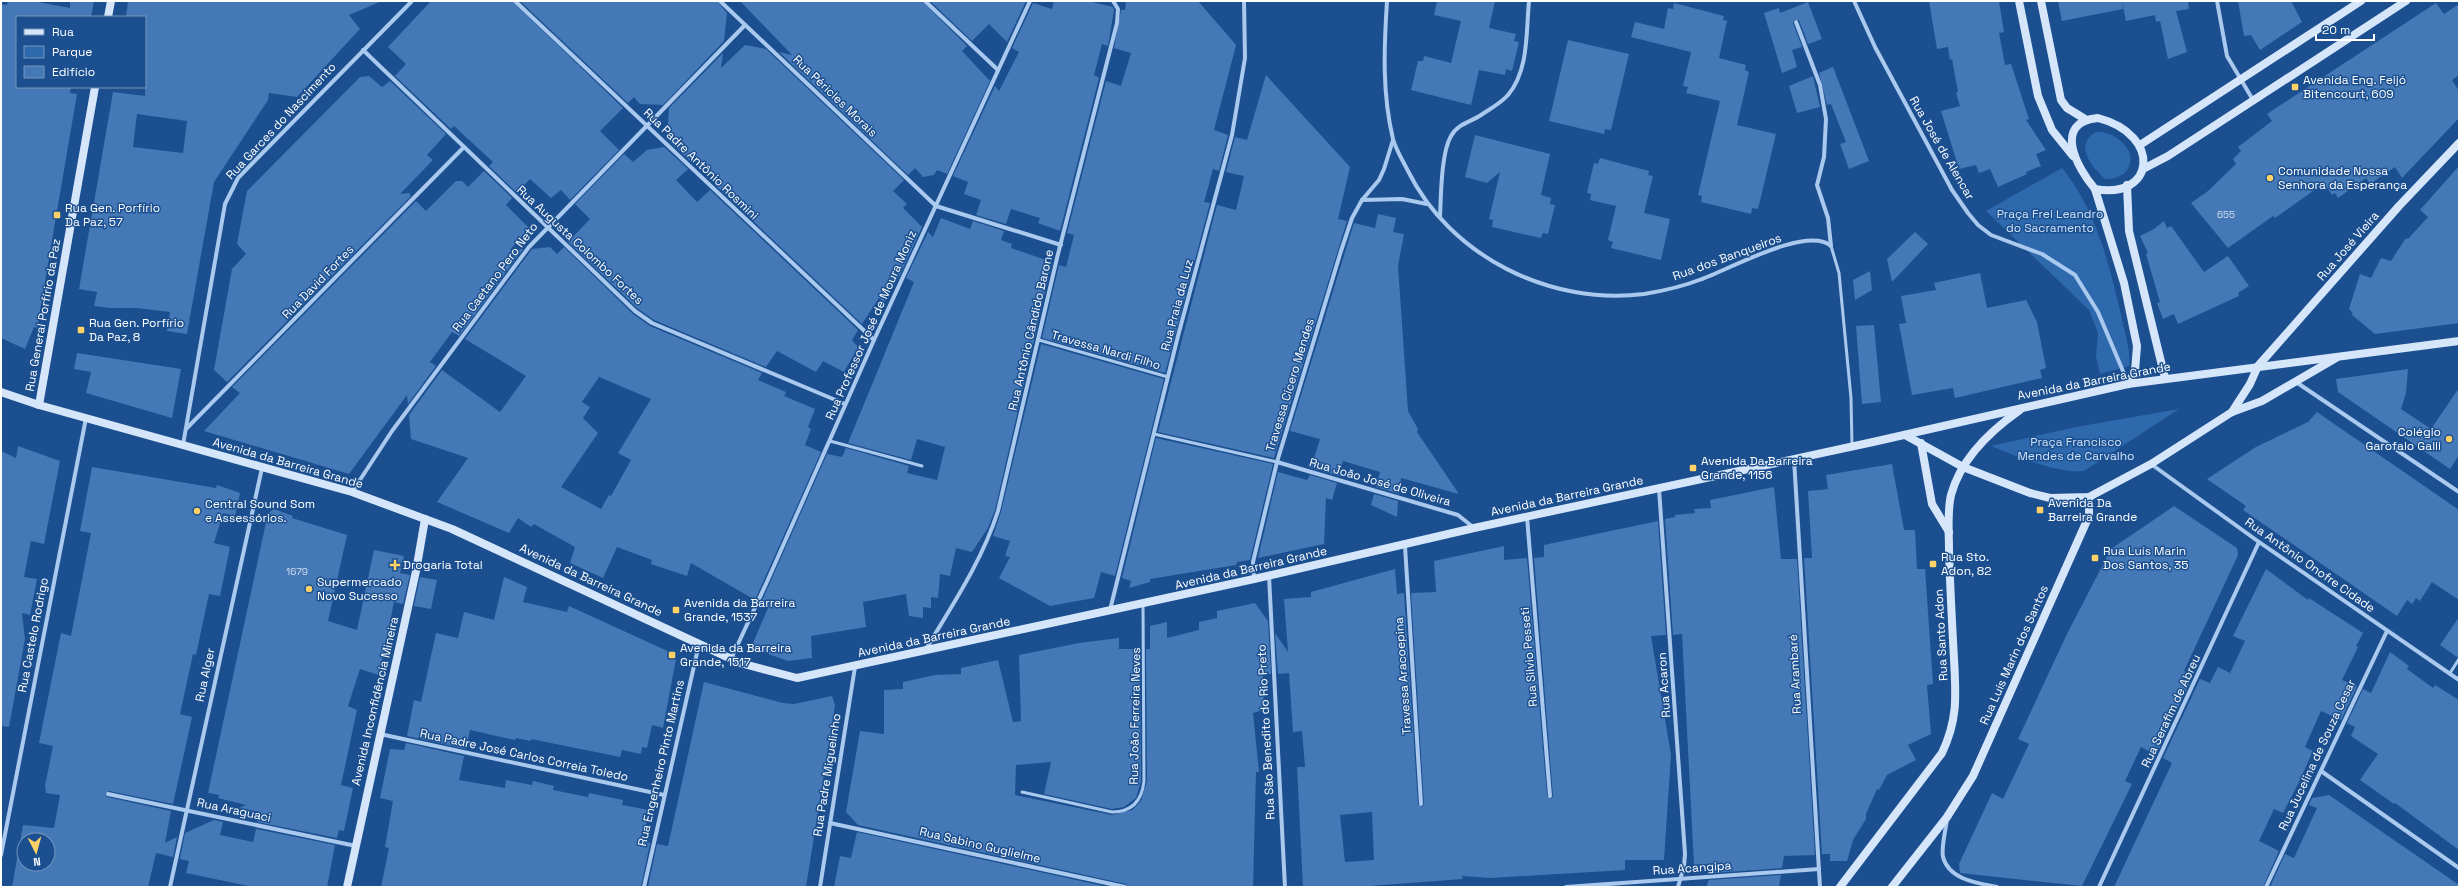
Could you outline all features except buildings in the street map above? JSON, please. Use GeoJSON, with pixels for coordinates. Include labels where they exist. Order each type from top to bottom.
{"type":"FeatureCollection","features":[{"type":"Feature","properties":{"kind":"main road"},"geometry":{"type":"LineString","coordinates":[[108,16],[110,1]]}},
{"type":"Feature","properties":{"kind":"main road"},"geometry":{"type":"LineString","coordinates":[[2018,1],[2038,96],[2052,130],[2075,158]]}},
{"type":"Feature","properties":{"kind":"main road"},"geometry":{"type":"LineString","coordinates":[[2041,1],[2061,100],[2067,108],[2085,119],[2098,118],[2120,125],[2140,145],[2144,157],[2143,169]]}},
{"type":"Feature","properties":{"kind":"main road"},"geometry":{"type":"LineString","coordinates":[[2140,145],[2361,1]]}},
{"type":"Feature","properties":{"kind":"main road"},"geometry":{"type":"LineString","coordinates":[[2095,189],[2117,190],[2127,185],[2143,169],[2168,156],[2406,1]]}},
{"type":"Feature","properties":{"kind":"main road","name":"Rua General Porfírio da Paz"},"geometry":{"type":"LineString","coordinates":[[39,405],[95,88]]}},
{"type":"Feature","properties":{"kind":"main road"},"geometry":{"type":"LineString","coordinates":[[2085,119],[2076,127],[2071,144],[2080,170],[2095,189],[2124,283],[2137,346],[2136,371],[2128,384]]}},
{"type":"Feature","properties":{"kind":"main road","name":"Rua José Vieira"},"geometry":{"type":"LineString","coordinates":[[2232,412],[2247,390],[2258,366],[2399,206],[2459,143]]}},
{"type":"Feature","properties":{"kind":"main road"},"geometry":{"type":"LineString","coordinates":[[2127,185],[2129,230],[2165,378]]}},
{"type":"Feature","properties":{"kind":"main road","name":"Avenida da Barreira Grande"},"geometry":{"type":"LineString","coordinates":[[1,392],[39,405],[352,492],[425,519],[602,598],[731,659],[788,678],[797,678],[855,667],[1254,580],[1405,546],[1474,528],[1659,489],[2128,384],[2459,341]]}},
{"type":"Feature","properties":{"kind":"main road","name":"Avenida da Barreira Grande"},"geometry":{"type":"LineString","coordinates":[[1905,434],[1963,467],[2030,493],[2050,498],[2089,496],[2151,464],[2232,412],[2262,401],[2338,356]]}},
{"type":"Feature","properties":{"kind":"main road","name":"Rua Santo Adon"},"geometry":{"type":"LineString","coordinates":[[1840,887],[1942,754],[1952,733],[1955,714],[1949,532],[1951,496],[1963,467],[1974,450],[1997,426],[2025,406]]}},
{"type":"Feature","properties":{"kind":"main road"},"geometry":{"type":"LineString","coordinates":[[1921,443],[1932,504],[1949,532]]}},
{"type":"Feature","properties":{"kind":"main road","name":"Rua Luís Marin dos Santos"},"geometry":{"type":"LineString","coordinates":[[1947,817],[1973,776],[2004,707],[2088,516],[2089,496]]}},
{"type":"Feature","properties":{"kind":"main road","name":"Avenida Inconfidência Mineira"},"geometry":{"type":"LineString","coordinates":[[347,887],[416,571],[425,519]]}},
{"type":"Feature","properties":{"kind":"main road"},"geometry":{"type":"LineString","coordinates":[[1892,887],[1947,817]]}},
{"type":"Feature","properties":{"kind":"street","name":"Rua Garces do Nascimento"},"geometry":{"type":"LineString","coordinates":[[183,445],[225,204],[230,189],[243,172],[412,1]]}},
{"type":"Feature","properties":{"kind":"street","name":"Rua Padre Antônio Rosmini"},"geometry":{"type":"LineString","coordinates":[[515,1],[874,340]]}},
{"type":"Feature","properties":{"kind":"street","name":"Rua Péricles Morais"},"geometry":{"type":"LineString","coordinates":[[720,1],[936,206]]}},
{"type":"Feature","properties":{"kind":"street"},"geometry":{"type":"LineString","coordinates":[[925,1],[998,70]]}},
{"type":"Feature","properties":{"kind":"street","name":"Rua Professor José de Moura Moniz"},"geometry":{"type":"LineString","coordinates":[[731,659],[874,340],[1030,1]]}},
{"type":"Feature","properties":{"kind":"street","name":"Rua Antônio Cândido Barone"},"geometry":{"type":"LineString","coordinates":[[925,651],[977,562],[990,536],[1000,504],[1060,245],[1117,23],[1118,9],[1113,1]]}},
{"type":"Feature","properties":{"kind":"street","name":"Rua Praia da Luz"},"geometry":{"type":"LineString","coordinates":[[1110,611],[1168,377],[1232,135],[1245,58],[1244,1]]}},
{"type":"Feature","properties":{"kind":"street","name":"Rua dos Banqueiros"},"geometry":{"type":"LineString","coordinates":[[1387,1],[1383,66],[1385,96],[1393,140],[1427,204],[1452,231],[1485,257],[1518,274],[1551,287],[1607,294],[1643,294],[1672,288],[1702,279],[1757,254],[1790,244],[1818,241],[1831,246]]}},
{"type":"Feature","properties":{"kind":"street"},"geometry":{"type":"LineString","coordinates":[[1440,217],[1444,164],[1451,136],[1460,126],[1476,118],[1507,96],[1516,83],[1523,60],[1529,1]]}},
{"type":"Feature","properties":{"kind":"street","name":"Rua José de Alencar"},"geometry":{"type":"LineString","coordinates":[[1854,1],[1889,75],[1952,190],[1968,213],[1978,225],[1992,235],[2042,254],[2075,275],[2098,312],[2128,384]]}},
{"type":"Feature","properties":{"kind":"street"},"geometry":{"type":"LineString","coordinates":[[2217,1],[2227,56],[2252,100]]}},
{"type":"Feature","properties":{"kind":"street"},"geometry":{"type":"LineString","coordinates":[[1796,22],[1820,85],[1826,119],[1824,157],[1817,185],[1828,218],[1831,246]]}},
{"type":"Feature","properties":{"kind":"street","name":"Rua Caetano Pero Neto"},"geometry":{"type":"LineString","coordinates":[[352,492],[392,430],[546,226],[647,126],[745,25]]}},
{"type":"Feature","properties":{"kind":"street","name":"Rua Augusta Colombo Fortes"},"geometry":{"type":"LineString","coordinates":[[363,50],[635,311],[652,322],[845,404]]}},
{"type":"Feature","properties":{"kind":"street","name":"Travessa Cícero Mendes"},"geometry":{"type":"LineString","coordinates":[[1254,580],[1253,562],[1277,462],[1341,251],[1352,218],[1362,200],[1378,180],[1384,169],[1393,140]]}},
{"type":"Feature","properties":{"kind":"street","name":"Rua David Fortes"},"geometry":{"type":"LineString","coordinates":[[186,430],[464,147]]}},
{"type":"Feature","properties":{"kind":"street"},"geometry":{"type":"LineString","coordinates":[[1362,200],[1402,199],[1427,204]]}},
{"type":"Feature","properties":{"kind":"street"},"geometry":{"type":"LineString","coordinates":[[936,206],[1060,245]]}},
{"type":"Feature","properties":{"kind":"street"},"geometry":{"type":"LineString","coordinates":[[2296,382],[2459,492]]}},
{"type":"Feature","properties":{"kind":"street","name":"Rua Castelo Rodrigo"},"geometry":{"type":"LineString","coordinates":[[1,855],[86,418]]}},
{"type":"Feature","properties":{"kind":"street","name":"Rua Arambaré"},"geometry":{"type":"LineString","coordinates":[[1794,459],[1820,887]]}},
{"type":"Feature","properties":{"kind":"street","name":"Rua João José de Oliveira"},"geometry":{"type":"LineString","coordinates":[[1277,462],[1458,515],[1474,528]]}},
{"type":"Feature","properties":{"kind":"street","name":"Rua Antônio Onofre Cidade"},"geometry":{"type":"LineString","coordinates":[[2151,464],[2259,542],[2459,680]]}},
{"type":"Feature","properties":{"kind":"street","name":"Rua Alger"},"geometry":{"type":"LineString","coordinates":[[170,887],[262,468]]}},
{"type":"Feature","properties":{"kind":"street","name":"Rua Acaron"},"geometry":{"type":"LineString","coordinates":[[1659,489],[1685,854],[1678,887]]}},
{"type":"Feature","properties":{"kind":"street","name":"Rua Silvio Pesseti"},"geometry":{"type":"LineString","coordinates":[[1527,517],[1550,796]]}},
{"type":"Feature","properties":{"kind":"street","name":"Rua Serafim de Abreu"},"geometry":{"type":"LineString","coordinates":[[2099,887],[2259,542]]}},
{"type":"Feature","properties":{"kind":"street","name":"Travessa Aracoepina"},"geometry":{"type":"LineString","coordinates":[[1405,546],[1421,804]]}},
{"type":"Feature","properties":{"kind":"street","name":"Rua São Benedito do Rio Preto"},"geometry":{"type":"LineString","coordinates":[[1269,576],[1285,887]]}},
{"type":"Feature","properties":{"kind":"street","name":"Rua Jucelina de Souza Cesar"},"geometry":{"type":"LineString","coordinates":[[2266,887],[2386,631]]}},
{"type":"Feature","properties":{"kind":"street","name":"Rua Engenheiro Pinto Martins"},"geometry":{"type":"LineString","coordinates":[[644,887],[699,644]]}},
{"type":"Feature","properties":{"kind":"street","name":"Rua Padre Miguelinho"},"geometry":{"type":"LineString","coordinates":[[820,887],[855,667]]}},
{"type":"Feature","properties":{"kind":"street","name":"Rua Padre José Carlos Correia Toledo"},"geometry":{"type":"LineString","coordinates":[[380,734],[664,795]]}},
{"type":"Feature","properties":{"kind":"street"},"geometry":{"type":"LineString","coordinates":[[2321,771],[2459,868]]}},
{"type":"Feature","properties":{"kind":"street","name":"Rua Araguaci"},"geometry":{"type":"LineString","coordinates":[[108,794],[356,846]]}},
{"type":"Feature","properties":{"kind":"street"},"geometry":{"type":"LineString","coordinates":[[1947,817],[1943,856],[1947,866],[1957,875],[1972,882],[1998,887]]}},
{"type":"Feature","properties":{"kind":"street","name":"Rua Sabino Guglielme"},"geometry":{"type":"LineString","coordinates":[[830,824],[1125,887]]}},
{"type":"Feature","properties":{"kind":"street","name":"Rua Acangipa"},"geometry":{"type":"LineString","coordinates":[[1566,887],[1819,869]]}},
{"type":"Feature","properties":{"kind":"lane"},"geometry":{"type":"LineString","coordinates":[[1831,246],[1839,273],[1851,398],[1852,446]]}},
{"type":"Feature","properties":{"kind":"lane","name":"Travessa Nardi Filho"},"geometry":{"type":"LineString","coordinates":[[1039,340],[1168,377]]}},
{"type":"Feature","properties":{"kind":"lane"},"geometry":{"type":"LineString","coordinates":[[1154,434],[1277,462]]}},
{"type":"Feature","properties":{"kind":"lane"},"geometry":{"type":"LineString","coordinates":[[830,441],[922,466]]}},
{"type":"Feature","properties":{"kind":"lane","name":"Rua João Ferreira Neves"},"geometry":{"type":"LineString","coordinates":[[1022,792],[1112,812],[1123,812],[1138,800],[1143,791],[1145,768],[1143,604]]}},
{"type":"Feature","properties":{"kind":"lane"},"geometry":{"type":"LineString","coordinates":[[2450,673],[2459,659]]}},
{"type":"Feature","properties":{"kind":"green space"},"geometry":{"type":"Polygon","coordinates":[[[2096,132],[2110,134],[2119,139],[2129,151],[2129,168],[2122,175],[2111,179],[2105,179],[2090,162],[2085,149],[2086,143],[2089,137],[2096,132]]]}},
{"type":"Feature","properties":{"kind":"green space","name":"Praça Frei Leandro do Sacramento"},"geometry":{"type":"Polygon","coordinates":[[[2062,168],[2084,201],[2100,238],[2112,276],[2128,347],[2129,366],[2100,374],[2096,356],[2098,333],[2089,310],[1986,211],[2062,168]]]}},
{"type":"Feature","properties":{"kind":"green space","name":"Praça Francisco Mendes de Carvalho"},"geometry":{"type":"Polygon","coordinates":[[[2179,409],[2084,471],[2062,470],[2050,467],[1991,446],[2076,427],[2179,409]]]}},
{"type":"Feature","properties":{"kind":"place","name":"Avenida Eng. Feijó Bitencourt, 609"},"geometry":{"type":"Point","coordinates":[2295,87]}},
{"type":"Feature","properties":{"kind":"place","name":"Comunidade Nossa Senhora da Esperança"},"geometry":{"type":"Point","coordinates":[2270,178]}},
{"type":"Feature","properties":{"kind":"place","name":"Rua Gen. Porfírio Da Paz, 57"},"geometry":{"type":"Point","coordinates":[57,215]}},
{"type":"Feature","properties":{"kind":"place","name":"Rua Gen. Porfírio Da Paz, 8"},"geometry":{"type":"Point","coordinates":[81,330]}},
{"type":"Feature","properties":{"kind":"place","name":"Colégio Garofalo Galli"},"geometry":{"type":"Point","coordinates":[2449,439]}},
{"type":"Feature","properties":{"kind":"place","name":"Avenida Da Barreira Grande, 1156"},"geometry":{"type":"Point","coordinates":[1693,468]}},
{"type":"Feature","properties":{"kind":"place","name":"Avenida Da Barreira Grande"},"geometry":{"type":"Point","coordinates":[2040,510]}},
{"type":"Feature","properties":{"kind":"place","name":"Central Sound Som e Assessórios."},"geometry":{"type":"Point","coordinates":[197,511]}},
{"type":"Feature","properties":{"kind":"place","name":"Rua Luís Marin Dos Santos, 35"},"geometry":{"type":"Point","coordinates":[2095,558]}},
{"type":"Feature","properties":{"kind":"place","name":"Rua Sto. Adon, 82"},"geometry":{"type":"Point","coordinates":[1933,564]}},
{"type":"Feature","properties":{"kind":"place","name":"Drogaria Total"},"geometry":{"type":"Point","coordinates":[395,565]}},
{"type":"Feature","properties":{"kind":"place","name":"Supermercado Novo Sucesso"},"geometry":{"type":"Point","coordinates":[309,589]}},
{"type":"Feature","properties":{"kind":"place","name":"Avenida da Barreira Grande, 1537"},"geometry":{"type":"Point","coordinates":[676,610]}},
{"type":"Feature","properties":{"kind":"place","name":"Avenida da Barreira Grande, 1517"},"geometry":{"type":"Point","coordinates":[672,655]}}]}
